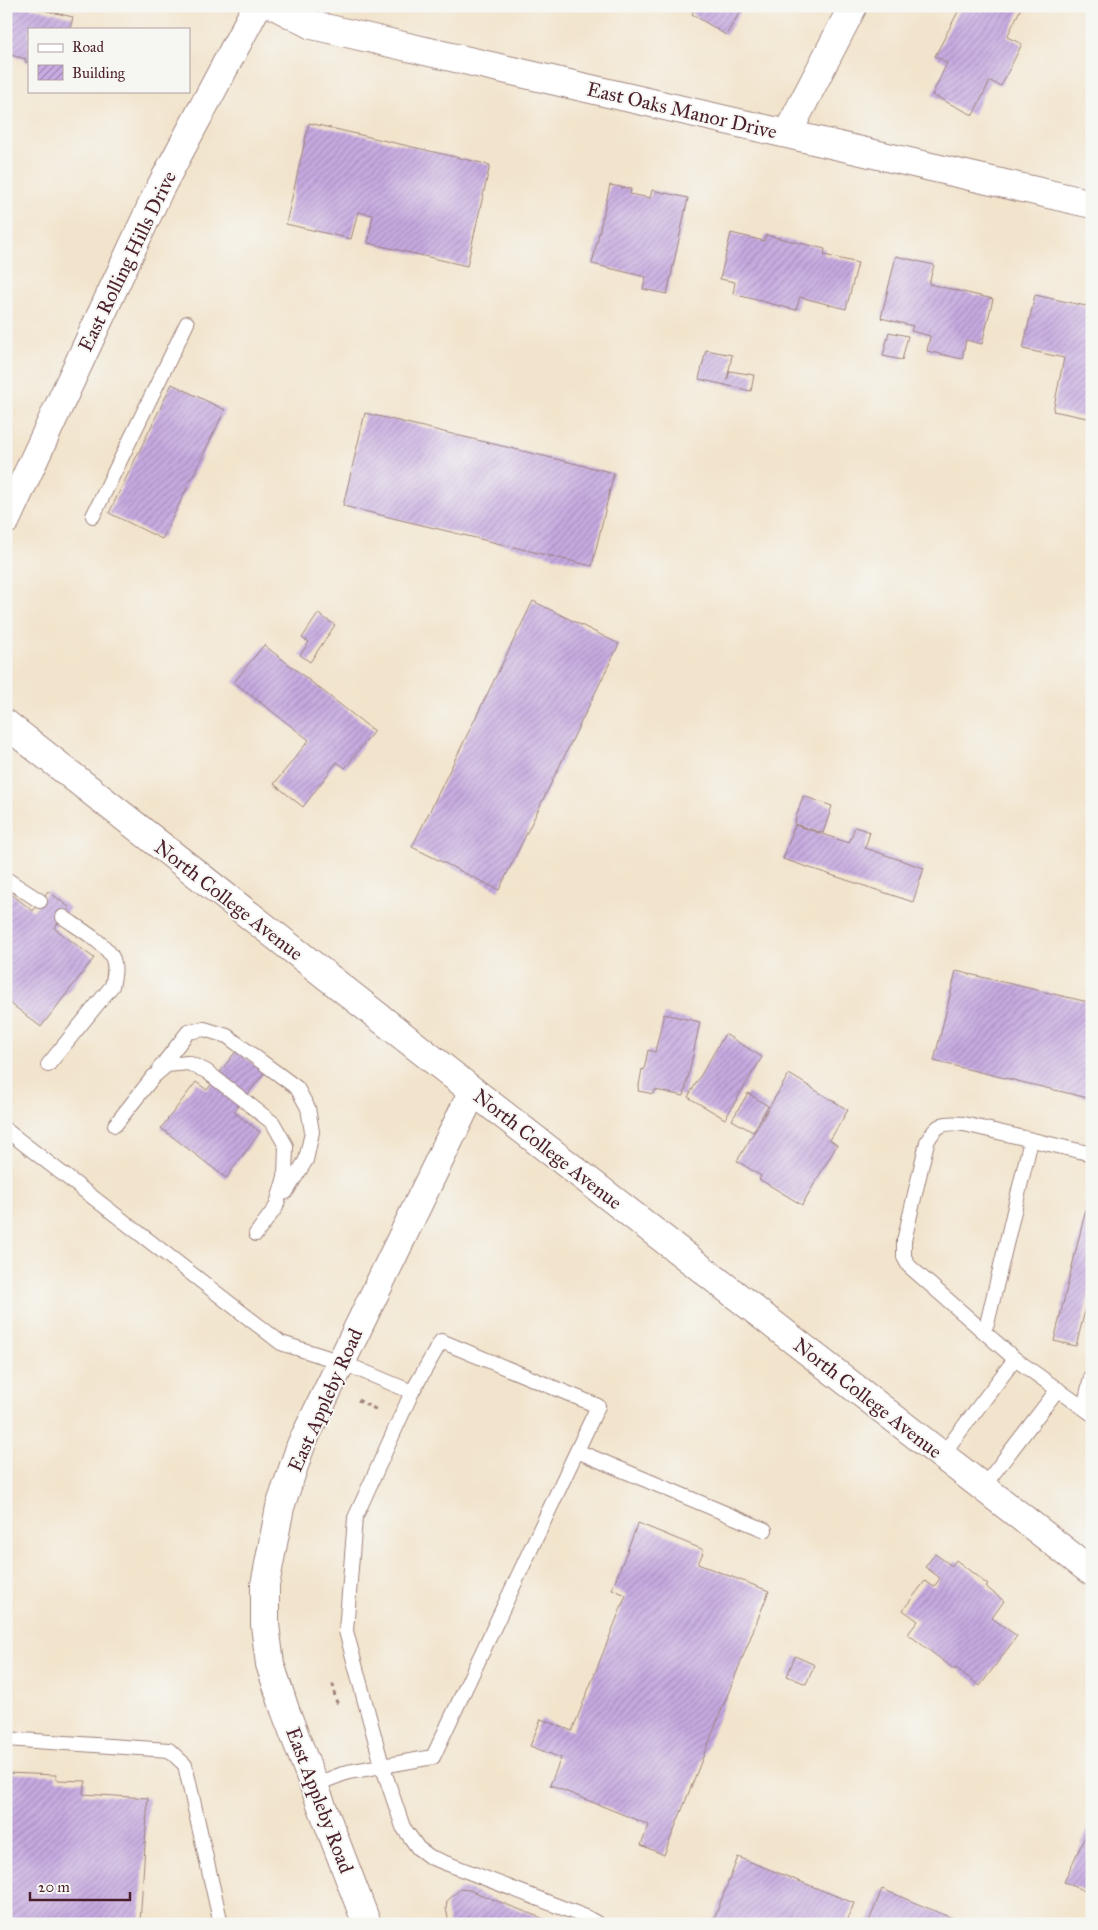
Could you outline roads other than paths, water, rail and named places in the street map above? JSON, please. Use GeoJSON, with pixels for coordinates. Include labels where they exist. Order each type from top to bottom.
{"type":"FeatureCollection","features":[{"type":"Feature","properties":{"kind":"street","name":"East Rolling Hills Drive"},"geometry":{"type":"LineString","coordinates":[[6,520],[155,198],[257,6]]}},
{"type":"Feature","properties":{"kind":"street","name":"East Oaks Manor Drive"},"geometry":{"type":"LineString","coordinates":[[276,6],[312,25],[1092,204]]}},
{"type":"Feature","properties":{"kind":"street"},"geometry":{"type":"LineString","coordinates":[[787,134],[853,6]]}},
{"type":"Feature","properties":{"kind":"street","name":"North College Avenue"},"geometry":{"type":"LineString","coordinates":[[6,724],[473,1091],[1092,1572]]}},
{"type":"Feature","properties":{"kind":"street","name":"East Appleby Road"},"geometry":{"type":"LineString","coordinates":[[367,1924],[285,1710],[270,1664],[265,1625],[266,1585],[280,1506],[298,1454],[473,1091]]}},
{"type":"Feature","properties":{"kind":"lane"},"geometry":{"type":"LineString","coordinates":[[93,516],[187,323]]}},
{"type":"Feature","properties":{"kind":"lane"},"geometry":{"type":"LineString","coordinates":[[6,879],[40,901]]}},
{"type":"Feature","properties":{"kind":"lane"},"geometry":{"type":"LineString","coordinates":[[48,1065],[112,986],[115,973],[113,960],[107,949],[63,917]]}},
{"type":"Feature","properties":{"kind":"lane"},"geometry":{"type":"LineString","coordinates":[[115,1125],[188,1032],[204,1029],[227,1036],[297,1088],[308,1108],[312,1132],[306,1160],[256,1234]]}},
{"type":"Feature","properties":{"kind":"lane"},"geometry":{"type":"LineString","coordinates":[[153,1077],[167,1064],[188,1064],[206,1071],[273,1123],[286,1146],[285,1177],[276,1207]]}},
{"type":"Feature","properties":{"kind":"lane"},"geometry":{"type":"LineString","coordinates":[[1086,1410],[1015,1359],[909,1266],[904,1257],[904,1241],[927,1142],[934,1129],[948,1122],[964,1124],[1092,1154]]}},
{"type":"Feature","properties":{"kind":"lane"},"geometry":{"type":"LineString","coordinates":[[6,1130],[280,1343],[341,1362],[412,1392]]}},
{"type":"Feature","properties":{"kind":"lane"},"geometry":{"type":"LineString","coordinates":[[982,1330],[987,1324],[1032,1140]]}},
{"type":"Feature","properties":{"kind":"lane"},"geometry":{"type":"LineString","coordinates":[[314,1785],[348,1772],[382,1765],[433,1757],[598,1406],[441,1341],[412,1392],[355,1518],[346,1631],[382,1765],[403,1827],[418,1848],[430,1857],[586,1917],[598,1924]]}},
{"type":"Feature","properties":{"kind":"lane"},"geometry":{"type":"LineString","coordinates":[[942,1456],[1015,1359]]}},
{"type":"Feature","properties":{"kind":"lane"},"geometry":{"type":"LineString","coordinates":[[1086,1410],[1086,1399],[1092,1374]]}},
{"type":"Feature","properties":{"kind":"lane"},"geometry":{"type":"LineString","coordinates":[[983,1487],[1058,1389]]}},
{"type":"Feature","properties":{"kind":"lane"},"geometry":{"type":"LineString","coordinates":[[577,1451],[765,1530]]}},
{"type":"Feature","properties":{"kind":"lane"},"geometry":{"type":"LineString","coordinates":[[6,1739],[169,1750],[185,1765],[221,1924]]}}]}
